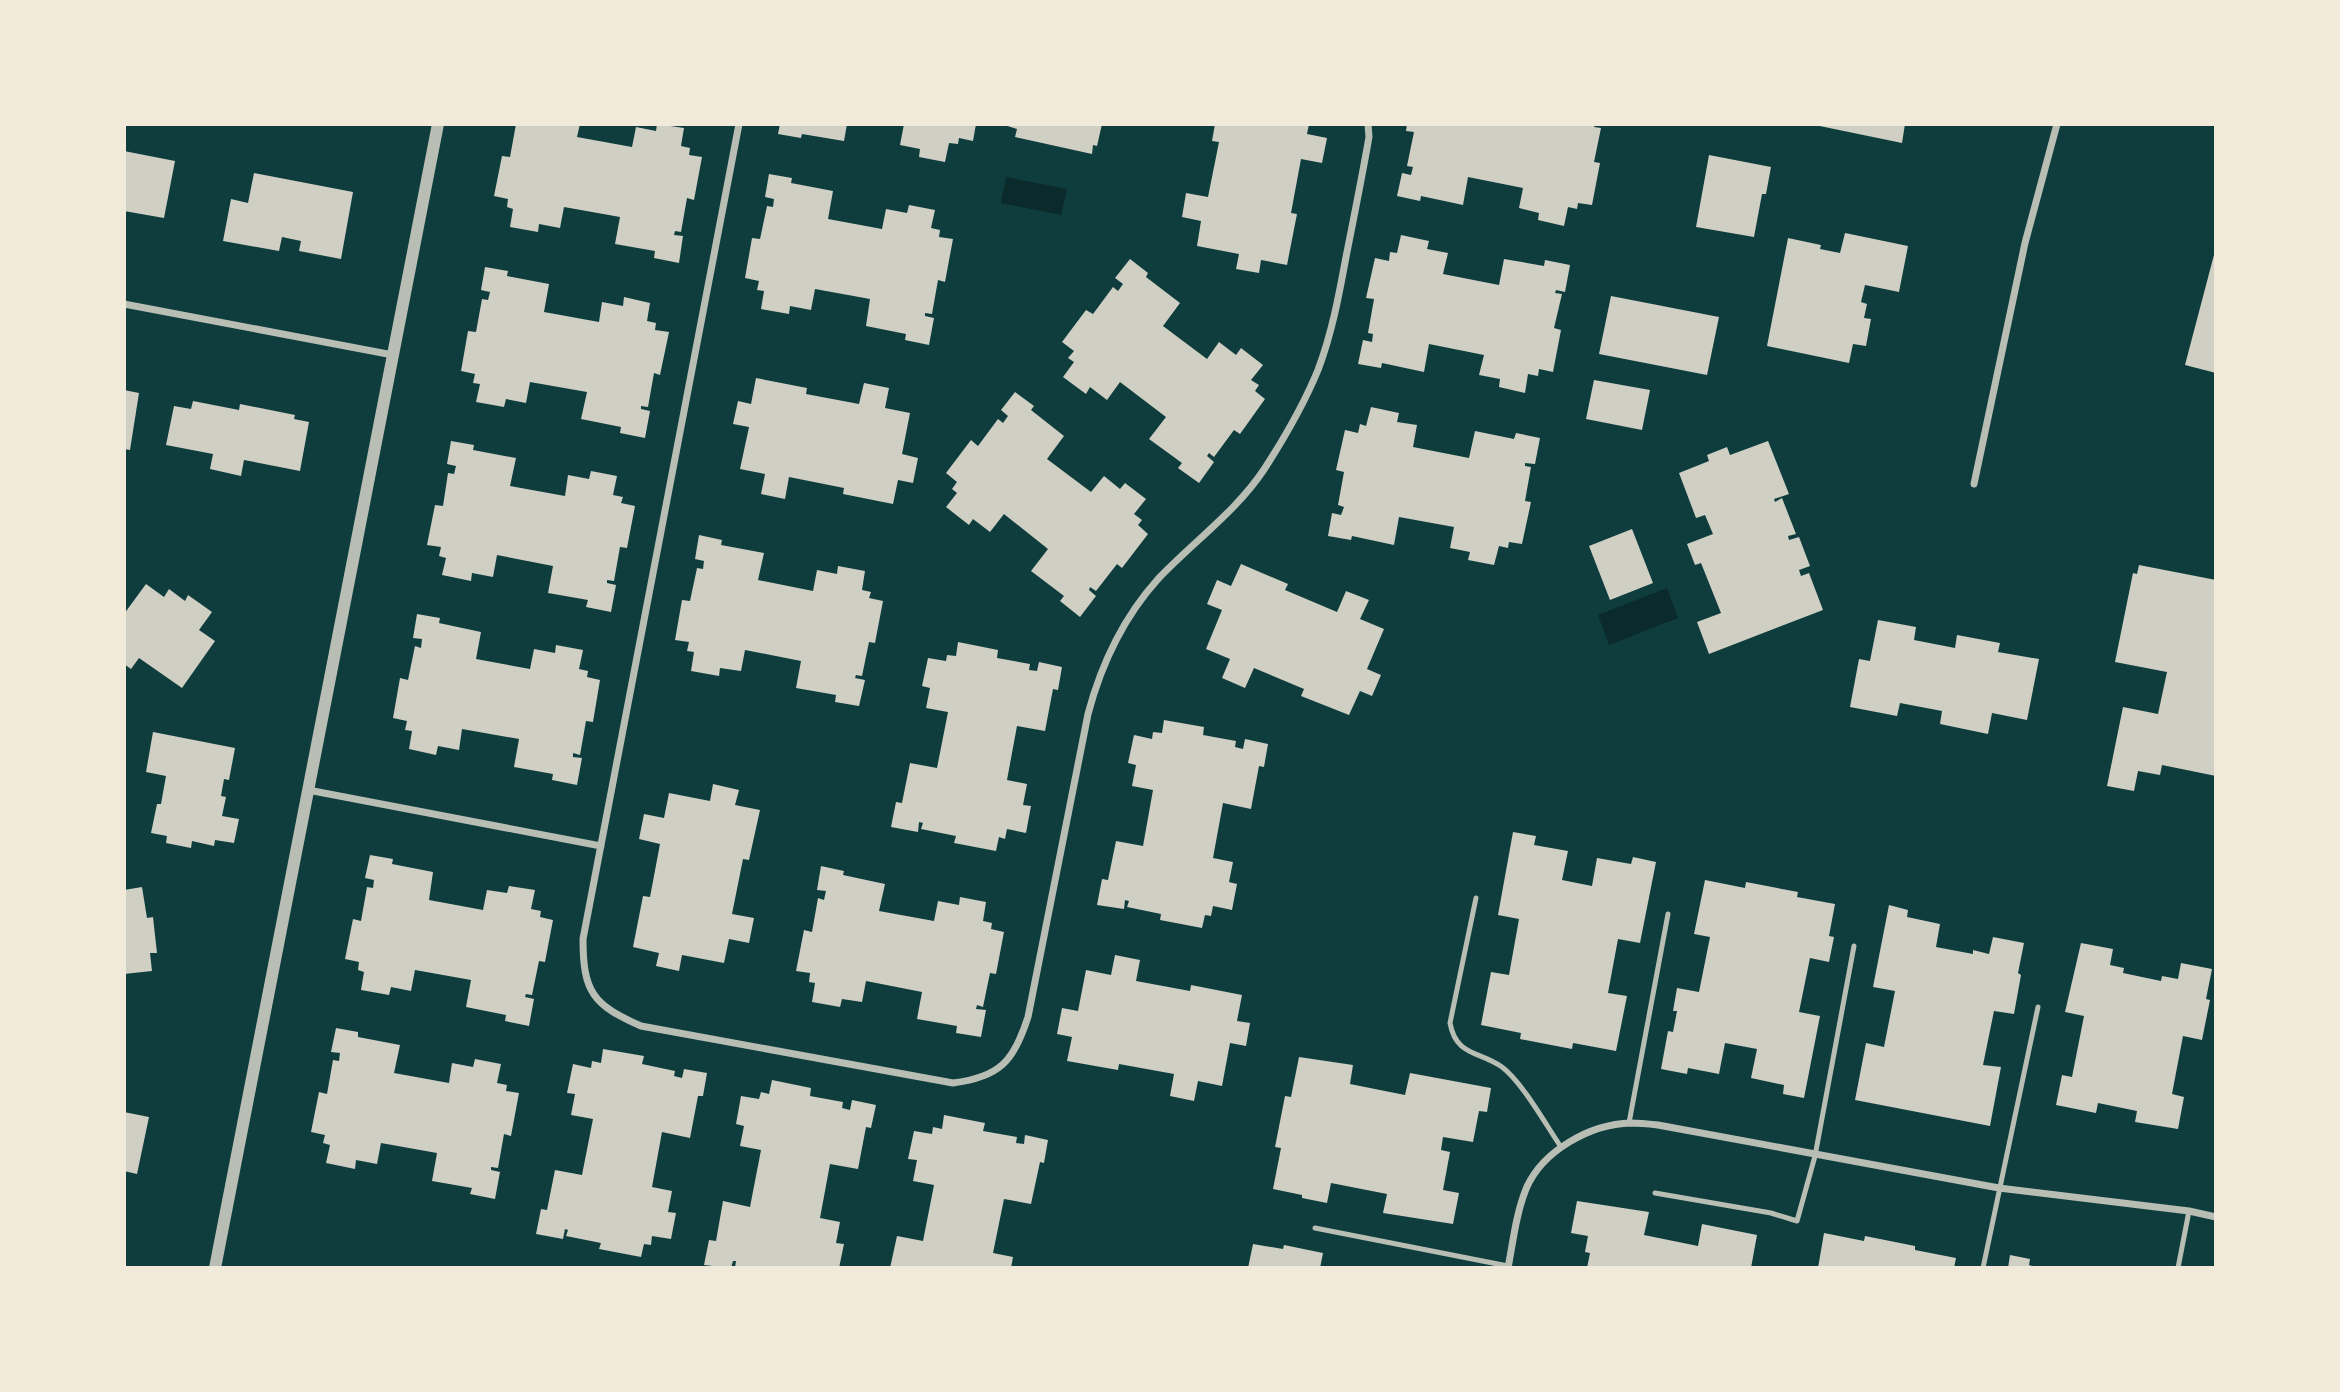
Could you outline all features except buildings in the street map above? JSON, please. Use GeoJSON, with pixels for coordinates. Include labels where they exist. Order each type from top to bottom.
{"type":"FeatureCollection","features":[{"type":"Feature","properties":{"kind":"street"},"geometry":{"type":"LineString","coordinates":[[215,1268],[438,124]]}},
{"type":"Feature","properties":{"kind":"street"},"geometry":{"type":"LineString","coordinates":[[739,124],[583,939],[583,963],[587,984],[600,1002],[618,1016],[641,1026],[953,1083],[975,1081],[995,1072],[1012,1058],[1021,1040],[1028,1017],[1085,727],[1097,680],[1119,635],[1133,610],[1158,579],[1240,499],[1264,470],[1299,411],[1318,370],[1334,321],[1364,166],[1369,136],[1368,124]]}},
{"type":"Feature","properties":{"kind":"street"},"geometry":{"type":"LineString","coordinates":[[1974,484],[2025,243],[2057,124]]}},
{"type":"Feature","properties":{"kind":"street"},"geometry":{"type":"LineString","coordinates":[[124,304],[393,355]]}},
{"type":"Feature","properties":{"kind":"street"},"geometry":{"type":"LineString","coordinates":[[308,790],[601,846]]}},
{"type":"Feature","properties":{"kind":"street"},"geometry":{"type":"LineString","coordinates":[[1508,1267],[1520,1210],[1527,1188],[1539,1168],[1561,1147],[1589,1132],[1629,1123],[1658,1125],[1999,1188],[2189,1211],[2216,1217]]}},
{"type":"Feature","properties":{"kind":"lane"},"geometry":{"type":"LineString","coordinates":[[1476,898],[1450,1023],[1453,1038],[1462,1047],[1503,1068],[1514,1079],[1561,1147]]}},
{"type":"Feature","properties":{"kind":"lane"},"geometry":{"type":"LineString","coordinates":[[1629,1123],[1668,914]]}},
{"type":"Feature","properties":{"kind":"lane"},"geometry":{"type":"LineString","coordinates":[[1655,1193],[1771,1213],[1797,1221],[1815,1156],[1854,946]]}},
{"type":"Feature","properties":{"kind":"lane"},"geometry":{"type":"LineString","coordinates":[[1983,1268],[2038,1007]]}},
{"type":"Feature","properties":{"kind":"lane"},"geometry":{"type":"LineString","coordinates":[[2178,1268],[2189,1211]]}},
{"type":"Feature","properties":{"kind":"lane"},"geometry":{"type":"LineString","coordinates":[[1315,1228],[1508,1267]]}},
{"type":"Feature","properties":{"kind":"water"},"geometry":{"type":"Polygon","coordinates":[[[1006,177],[1067,189],[1061,215],[1001,203],[1006,177]]]}},
{"type":"Feature","properties":{"kind":"water"},"geometry":{"type":"Polygon","coordinates":[[[1667,588],[1678,618],[1609,645],[1598,615],[1667,588]]]}}]}
